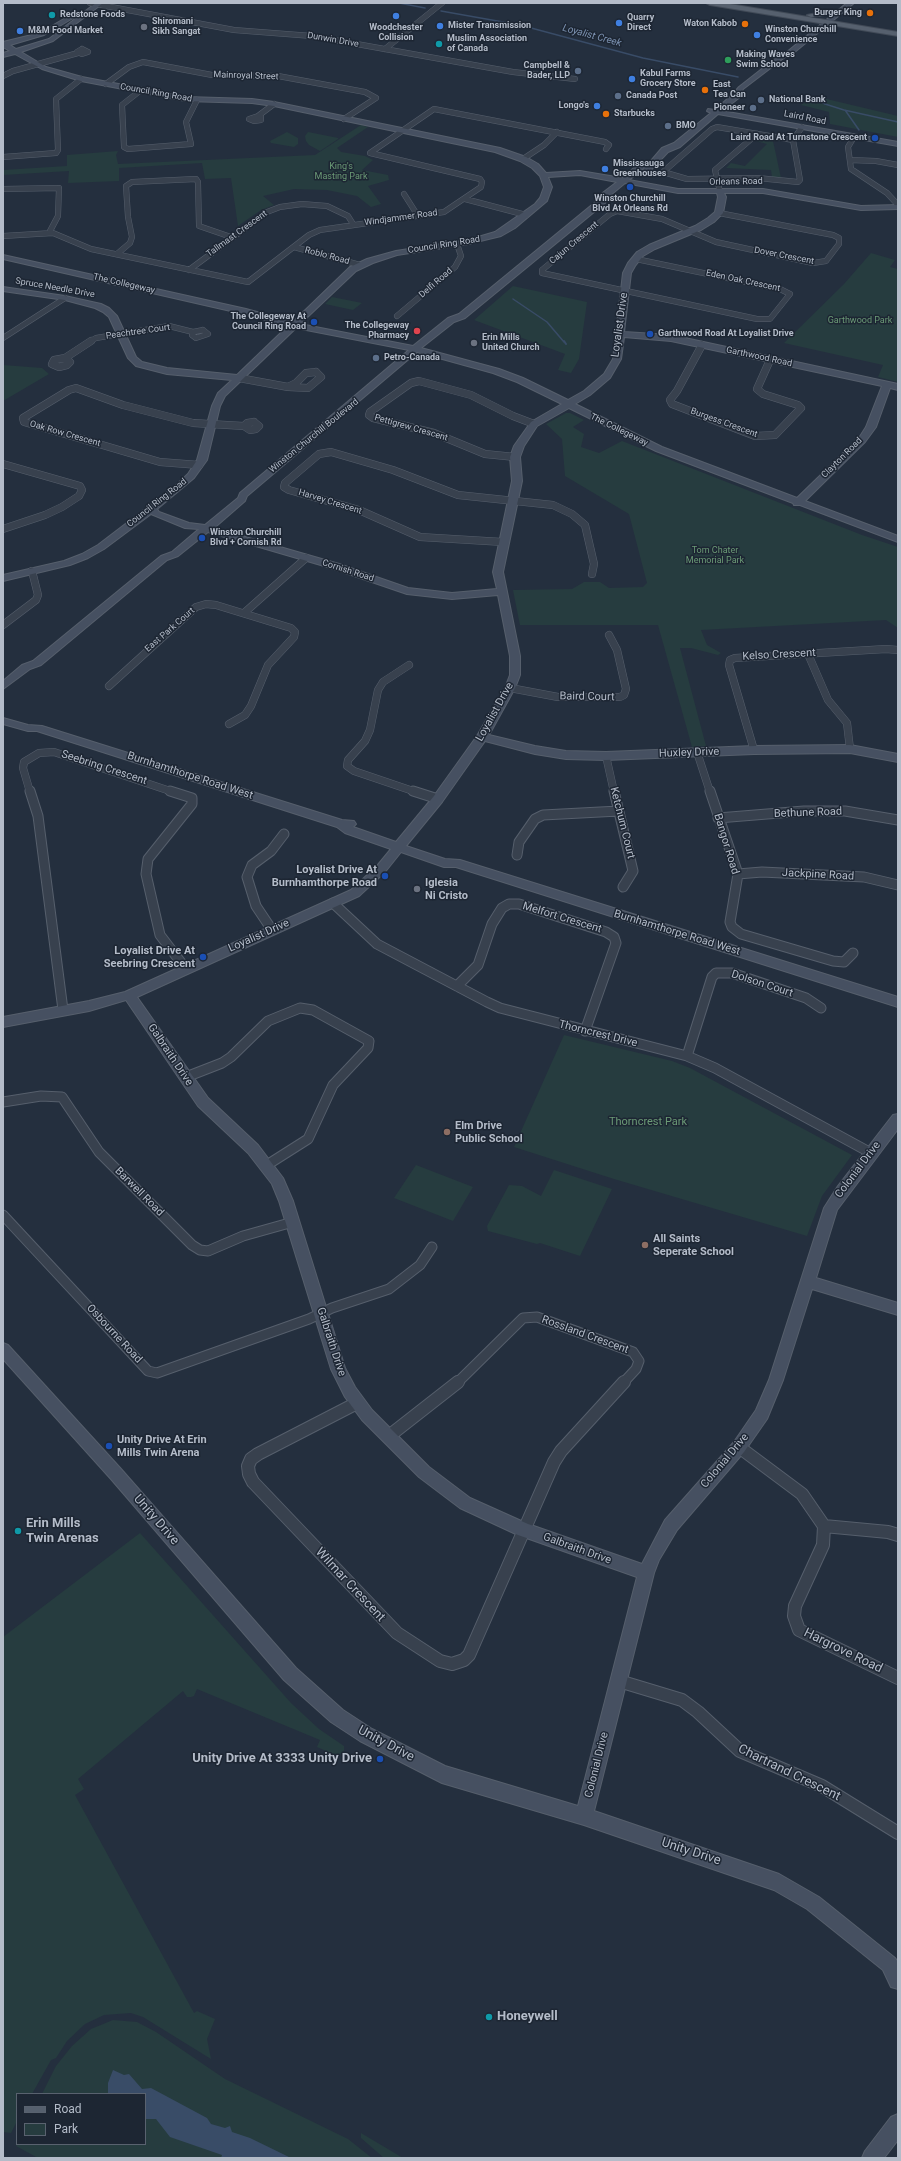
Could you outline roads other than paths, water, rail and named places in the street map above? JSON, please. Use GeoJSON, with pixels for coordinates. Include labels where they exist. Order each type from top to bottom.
{"type":"FeatureCollection","features":[{"type":"Feature","properties":{"kind":"main road"},"geometry":{"type":"LineString","coordinates":[[710,3],[801,19],[829,18],[898,34]]}},
{"type":"Feature","properties":{"kind":"main road"},"geometry":{"type":"LineString","coordinates":[[738,3],[898,30]]}},
{"type":"Feature","properties":{"kind":"main road"},"geometry":{"type":"LineString","coordinates":[[801,19],[808,23],[811,29]]}},
{"type":"Feature","properties":{"kind":"street"},"geometry":{"type":"LineString","coordinates":[[3,44],[42,34],[94,3]]}},
{"type":"Feature","properties":{"kind":"street"},"geometry":{"type":"LineString","coordinates":[[3,55],[40,44],[57,36],[94,3]]}},
{"type":"Feature","properties":{"kind":"street","name":"Dunwin Drive"},"geometry":{"type":"LineString","coordinates":[[94,3],[234,30],[306,35],[513,72],[575,79]]}},
{"type":"Feature","properties":{"kind":"street"},"geometry":{"type":"LineString","coordinates":[[385,49],[442,3]]}},
{"type":"Feature","properties":{"kind":"street","name":"Winston Churchill Boulevard"},"geometry":{"type":"LineString","coordinates":[[3,686],[26,667],[37,663],[164,558],[174,554],[202,527],[242,499],[243,495],[384,377],[393,376],[419,351],[459,322],[462,316],[602,201],[603,197],[650,166],[650,164],[665,150],[670,143],[737,95],[737,92],[783,55],[789,54],[829,18],[843,3]]}},
{"type":"Feature","properties":{"kind":"street","name":"Winston Churchill Boulevard"},"geometry":{"type":"LineString","coordinates":[[783,55],[782,52],[811,29],[851,3]]}},
{"type":"Feature","properties":{"kind":"street","name":"Council Ring Road"},"geometry":{"type":"LineString","coordinates":[[3,44],[54,72],[81,79],[197,100],[252,101],[274,104],[497,150],[523,159],[536,166],[544,175],[548,187],[542,202],[498,234],[457,244],[396,253],[360,265],[343,278],[238,378],[218,401],[199,465],[182,485],[101,547],[86,556],[67,563],[3,578]]}},
{"type":"Feature","properties":{"kind":"street"},"geometry":{"type":"LineString","coordinates":[[3,76],[12,71],[78,53]]}},
{"type":"Feature","properties":{"kind":"street","name":"Mainroyal Street"},"geometry":{"type":"LineString","coordinates":[[106,84],[129,67],[143,62],[212,75],[278,76],[365,92],[376,98],[344,119]]}},
{"type":"Feature","properties":{"kind":"street"},"geometry":{"type":"LineString","coordinates":[[3,157],[56,153],[58,150],[56,98],[81,79]]}},
{"type":"Feature","properties":{"kind":"street"},"geometry":{"type":"LineString","coordinates":[[141,90],[122,105],[124,147],[128,149],[191,144],[186,122],[197,100]]}},
{"type":"Feature","properties":{"kind":"street"},"geometry":{"type":"LineString","coordinates":[[258,116],[274,104]]}},
{"type":"Feature","properties":{"kind":"street","name":"Windjammer Road"},"geometry":{"type":"LineString","coordinates":[[3,236],[49,233],[61,235],[85,247],[242,282],[250,281],[310,235],[320,230],[444,212],[481,187],[482,182],[480,180],[371,154],[371,151],[430,111],[440,109],[605,142],[609,145],[606,149]]}},
{"type":"Feature","properties":{"kind":"street","name":"Laird Road"},"geometry":{"type":"LineString","coordinates":[[713,111],[898,144]]}},
{"type":"Feature","properties":{"kind":"street"},"geometry":{"type":"LineString","coordinates":[[793,140],[722,128],[712,129],[663,172],[665,174],[687,179],[758,178],[793,182],[799,181],[800,173],[793,140],[802,128]]}},
{"type":"Feature","properties":{"kind":"street"},"geometry":{"type":"LineString","coordinates":[[523,159],[544,145],[557,132]]}},
{"type":"Feature","properties":{"kind":"street"},"geometry":{"type":"LineString","coordinates":[[719,213],[722,197],[715,170],[757,134]]}},
{"type":"Feature","properties":{"kind":"street"},"geometry":{"type":"LineString","coordinates":[[854,137],[848,147],[852,169],[855,173],[887,193],[898,206]]}},
{"type":"Feature","properties":{"kind":"street"},"geometry":{"type":"LineString","coordinates":[[850,160],[876,161],[898,165]]}},
{"type":"Feature","properties":{"kind":"street","name":"Orleans Road"},"geometry":{"type":"LineString","coordinates":[[544,175],[580,173],[678,191],[763,191],[861,208],[898,206]]}},
{"type":"Feature","properties":{"kind":"street"},"geometry":{"type":"LineString","coordinates":[[117,254],[130,243],[132,237],[128,217],[126,186],[132,182],[196,179],[198,182],[199,226],[231,237]]}},
{"type":"Feature","properties":{"kind":"street"},"geometry":{"type":"LineString","coordinates":[[3,189],[59,188],[58,216],[49,233]]}},
{"type":"Feature","properties":{"kind":"street"},"geometry":{"type":"LineString","coordinates":[[404,194],[418,216]]}},
{"type":"Feature","properties":{"kind":"street"},"geometry":{"type":"LineString","coordinates":[[465,199],[526,215]]}},
{"type":"Feature","properties":{"kind":"street","name":"Tallmast Crescent"},"geometry":{"type":"LineString","coordinates":[[189,270],[231,237],[267,212],[291,205],[327,206],[348,216],[353,224]]}},
{"type":"Feature","properties":{"kind":"street","name":"Cajun Crescent"},"geometry":{"type":"LineString","coordinates":[[625,291],[545,275],[542,270],[610,214],[617,212],[662,219],[690,232]]}},
{"type":"Feature","properties":{"kind":"street","name":"Loyalist Drive"},"geometry":{"type":"LineString","coordinates":[[3,1022],[129,995],[355,893],[401,845],[438,799],[482,737],[510,688],[515,675],[515,656],[498,566],[517,481],[515,457],[527,433],[534,424],[587,393],[608,376],[617,359],[627,273],[640,254],[658,243],[690,232],[706,224],[719,213]]}},
{"type":"Feature","properties":{"kind":"street","name":"Dover Crescent"},"geometry":{"type":"LineString","coordinates":[[690,232],[716,242],[818,263],[826,261],[839,244],[839,238],[833,235],[719,213]]}},
{"type":"Feature","properties":{"kind":"street","name":"Delfi Road"},"geometry":{"type":"LineString","coordinates":[[397,316],[455,267],[461,256],[457,244]]}},
{"type":"Feature","properties":{"kind":"street","name":"Roblo Road"},"geometry":{"type":"LineString","coordinates":[[294,247],[360,265]]}},
{"type":"Feature","properties":{"kind":"street","name":"The Collegeway"},"geometry":{"type":"LineString","coordinates":[[3,257],[296,323],[325,332],[338,332],[419,351],[508,375],[659,449],[898,539]]}},
{"type":"Feature","properties":{"kind":"street","name":"Eden Oak Crescent"},"geometry":{"type":"LineString","coordinates":[[625,291],[757,320],[770,319],[790,294],[780,289],[636,259]]}},
{"type":"Feature","properties":{"kind":"street","name":"Spruce Needle Drive"},"geometry":{"type":"LineString","coordinates":[[3,289],[65,298],[98,306],[106,310],[113,316],[132,358],[139,364],[167,371],[238,378]]}},
{"type":"Feature","properties":{"kind":"street"},"geometry":{"type":"LineString","coordinates":[[3,338],[65,298]]}},
{"type":"Feature","properties":{"kind":"street","name":"Peachtree Court"},"geometry":{"type":"LineString","coordinates":[[65,358],[96,338],[169,326],[193,332]]}},
{"type":"Feature","properties":{"kind":"street","name":"Garthwood Road"},"geometry":{"type":"LineString","coordinates":[[619,334],[671,338],[898,387]]}},
{"type":"Feature","properties":{"kind":"street","name":"Burgess Crescent"},"geometry":{"type":"LineString","coordinates":[[702,344],[677,391],[670,400],[672,404],[755,436],[765,437],[775,435],[800,412],[801,408],[798,405],[762,394],[757,389],[770,360]]}},
{"type":"Feature","properties":{"kind":"street"},"geometry":{"type":"LineString","coordinates":[[238,378],[288,387],[308,388],[321,378],[321,375],[316,372],[306,373],[296,383],[288,387]]}},
{"type":"Feature","properties":{"kind":"street","name":"Pettigrew Crescent"},"geometry":{"type":"LineString","coordinates":[[515,457],[485,454],[434,433],[373,418],[369,416],[370,412],[410,383],[419,381],[471,395],[513,416],[534,424]]}},
{"type":"Feature","properties":{"kind":"street","name":"Clayton Road"},"geometry":{"type":"LineString","coordinates":[[797,502],[862,440],[871,427],[887,385]]}},
{"type":"Feature","properties":{"kind":"street","name":"Oak Row Crescent"},"geometry":{"type":"LineString","coordinates":[[199,465],[160,462],[24,422],[23,418],[69,390],[76,388],[123,405],[193,423],[244,426]]}},
{"type":"Feature","properties":{"kind":"street","name":"Harvey Crescent"},"geometry":{"type":"LineString","coordinates":[[503,542],[420,537],[359,510],[284,487],[285,483],[319,454],[331,452],[393,470],[448,493],[513,500]]}},
{"type":"Feature","properties":{"kind":"street"},"geometry":{"type":"LineString","coordinates":[[3,464],[80,486],[82,490],[79,496],[62,507],[45,515],[3,529]]}},
{"type":"Feature","properties":{"kind":"street"},"geometry":{"type":"LineString","coordinates":[[513,500],[553,505],[581,520],[585,525],[594,564],[592,574]]}},
{"type":"Feature","properties":{"kind":"street","name":"Cornish Road"},"geometry":{"type":"LineString","coordinates":[[152,509],[156,514],[188,526],[202,527],[420,594],[452,596],[502,592]]}},
{"type":"Feature","properties":{"kind":"street"},"geometry":{"type":"LineString","coordinates":[[244,613],[306,558]]}},
{"type":"Feature","properties":{"kind":"street"},"geometry":{"type":"LineString","coordinates":[[3,625],[36,600],[38,595],[32,571]]}},
{"type":"Feature","properties":{"kind":"street","name":"East Park Court"},"geometry":{"type":"LineString","coordinates":[[109,686],[196,607],[206,604],[244,613],[291,628],[295,632],[294,636],[268,665],[251,706],[245,715],[229,724]]}},
{"type":"Feature","properties":{"kind":"street","name":"Baird Court"},"geometry":{"type":"LineString","coordinates":[[510,688],[558,697],[620,697],[624,695],[626,689],[617,650],[609,635]]}},
{"type":"Feature","properties":{"kind":"street","name":"Kelso Crescent"},"geometry":{"type":"LineString","coordinates":[[754,750],[729,665],[730,660],[735,658],[886,649],[898,650]]}},
{"type":"Feature","properties":{"kind":"street"},"geometry":{"type":"LineString","coordinates":[[808,654],[828,700],[847,723],[850,749]]}},
{"type":"Feature","properties":{"kind":"street","name":"Winston Churchill Boulevard"},"geometry":{"type":"LineString","coordinates":[[3,697],[34,671],[37,663]]}},
{"type":"Feature","properties":{"kind":"street"},"geometry":{"type":"LineString","coordinates":[[409,665],[383,682],[378,690],[370,730],[365,741],[348,760],[347,766],[354,771],[438,799]]}},
{"type":"Feature","properties":{"kind":"street","name":"Burnhamthorpe Road West"},"geometry":{"type":"LineString","coordinates":[[3,712],[33,721],[38,728]]}},
{"type":"Feature","properties":{"kind":"street","name":"Burnhamthorpe Road West"},"geometry":{"type":"LineString","coordinates":[[3,721],[28,728],[38,728],[341,824],[349,830],[401,845],[444,863],[456,863],[898,1002]]}},
{"type":"Feature","properties":{"kind":"street","name":"Huxley Drive"},"geometry":{"type":"LineString","coordinates":[[482,737],[535,750],[566,755],[606,756],[754,750],[850,749],[898,758]]}},
{"type":"Feature","properties":{"kind":"street","name":"Seebring Crescent"},"geometry":{"type":"LineString","coordinates":[[63,1010],[38,816],[23,768],[24,762],[30,757],[39,753],[54,752],[192,798],[190,808],[148,859],[146,874],[160,935],[186,969]]}},
{"type":"Feature","properties":{"kind":"street","name":"Bangor Road"},"geometry":{"type":"LineString","coordinates":[[697,752],[738,874],[730,922],[732,927],[741,934],[833,961],[844,962],[854,953]]}},
{"type":"Feature","properties":{"kind":"street","name":"Ketchum Court"},"geometry":{"type":"LineString","coordinates":[[606,756],[633,871],[623,887]]}},
{"type":"Feature","properties":{"kind":"street"},"geometry":{"type":"LineString","coordinates":[[517,855],[519,842],[535,819],[543,815],[619,811]]}},
{"type":"Feature","properties":{"kind":"street","name":"Bethune Road"},"geometry":{"type":"LineString","coordinates":[[718,818],[804,811],[844,811],[898,820]]}},
{"type":"Feature","properties":{"kind":"street"},"geometry":{"type":"LineString","coordinates":[[272,930],[256,906],[247,877],[252,865],[271,851],[284,834]]}},
{"type":"Feature","properties":{"kind":"street","name":"Jackpine Road"},"geometry":{"type":"LineString","coordinates":[[738,874],[762,872],[864,877],[898,885]]}},
{"type":"Feature","properties":{"kind":"street","name":"Thorncrest Drive"},"geometry":{"type":"LineString","coordinates":[[333,903],[377,944],[500,1008],[687,1056],[715,1068],[871,1153]]}},
{"type":"Feature","properties":{"kind":"street","name":"Melfort Crescent"},"geometry":{"type":"LineString","coordinates":[[457,986],[478,965],[492,924],[502,908],[509,904],[520,904],[606,932],[614,937],[616,943],[585,1031]]}},
{"type":"Feature","properties":{"kind":"street","name":"Dolson Court"},"geometry":{"type":"LineString","coordinates":[[687,1056],[712,977],[716,973],[732,973],[806,998],[820,1008]]}},
{"type":"Feature","properties":{"kind":"street","name":"Galbraith Drive"},"geometry":{"type":"LineString","coordinates":[[129,995],[203,1102],[267,1165],[282,1191],[322,1313],[338,1369],[357,1403],[424,1472],[451,1494],[481,1511],[524,1530],[646,1574]]}},
{"type":"Feature","properties":{"kind":"street"},"geometry":{"type":"LineString","coordinates":[[186,1078],[222,1063],[231,1057],[264,1024],[300,1008],[313,1010],[369,1041],[368,1048],[333,1086],[308,1139],[267,1165]]}},
{"type":"Feature","properties":{"kind":"street","name":"Barwell Road"},"geometry":{"type":"LineString","coordinates":[[3,1102],[40,1096],[62,1097],[99,1152],[192,1245],[200,1250],[208,1251],[243,1236],[293,1222]]}},
{"type":"Feature","properties":{"kind":"street","name":"Colonial Drive"},"geometry":{"type":"LineString","coordinates":[[584,1816],[646,1574],[658,1546],[671,1525],[739,1447],[762,1414],[770,1397],[831,1208],[898,1119]]}},
{"type":"Feature","properties":{"kind":"street","name":"Osbourne Road"},"geometry":{"type":"LineString","coordinates":[[3,1215],[148,1371],[157,1373],[164,1372],[322,1313],[389,1290],[420,1265],[432,1247]]}},
{"type":"Feature","properties":{"kind":"street"},"geometry":{"type":"LineString","coordinates":[[808,1282],[898,1309]]}},
{"type":"Feature","properties":{"kind":"street","name":"Rossland Crescent"},"geometry":{"type":"LineString","coordinates":[[389,1436],[452,1388],[523,1318],[537,1317],[633,1352],[639,1361],[636,1369],[561,1450],[524,1530]]}},
{"type":"Feature","properties":{"kind":"street","name":"Unity Drive"},"geometry":{"type":"LineString","coordinates":[[3,1349],[116,1474],[290,1674],[309,1693],[337,1716],[366,1735],[442,1774],[584,1816],[778,1883],[813,1903],[893,1965],[898,1980]]}},
{"type":"Feature","properties":{"kind":"street","name":"Wilmar Crescent"},"geometry":{"type":"LineString","coordinates":[[357,1403],[258,1454],[251,1459],[248,1466],[249,1474],[253,1482],[397,1633],[446,1663],[459,1663],[464,1660],[469,1655],[524,1530]]}},
{"type":"Feature","properties":{"kind":"street"},"geometry":{"type":"LineString","coordinates":[[739,1447],[802,1494],[824,1526],[888,1532],[898,1535]]}},
{"type":"Feature","properties":{"kind":"street","name":"Hargrove Road"},"geometry":{"type":"LineString","coordinates":[[824,1526],[823,1545],[795,1606],[794,1616],[799,1630],[898,1678]]}},
{"type":"Feature","properties":{"kind":"street","name":"Chartrand Crescent"},"geometry":{"type":"LineString","coordinates":[[619,1681],[682,1700],[698,1712],[740,1751],[822,1786],[898,1833]]}},
{"type":"Feature","properties":{"kind":"street"},"geometry":{"type":"LineString","coordinates":[[872,2158],[898,2124]]}},
{"type":"Feature","properties":{"kind":"water"},"geometry":{"type":"Polygon","coordinates":[[[113,2070],[124,2075],[129,2074],[142,2089],[151,2088],[207,2118],[211,2124],[225,2128],[230,2126],[232,2132],[250,2138],[289,2157],[221,2158],[222,2155],[170,2137],[156,2119],[146,2119],[146,2093],[108,2093],[108,2083],[113,2070]]]}},
{"type":"Feature","properties":{"kind":"waterway","name":"Loyalist Creek"},"geometry":{"type":"LineString","coordinates":[[399,3],[425,8]]}},
{"type":"Feature","properties":{"kind":"waterway","name":"Loyalist Creek"},"geometry":{"type":"LineString","coordinates":[[441,11],[520,25],[643,58],[738,77]]}},
{"type":"Feature","properties":{"kind":"waterway","name":"Loyalist Creek"},"geometry":{"type":"LineString","coordinates":[[813,97],[825,104],[845,110]]}},
{"type":"Feature","properties":{"kind":"waterway"},"geometry":{"type":"LineString","coordinates":[[845,110],[898,122]]}},
{"type":"Feature","properties":{"kind":"waterway"},"geometry":{"type":"LineString","coordinates":[[845,110],[859,130]]}},
{"type":"Feature","properties":{"kind":"waterway"},"geometry":{"type":"LineString","coordinates":[[513,299],[547,322],[564,342]]}},
{"type":"Feature","properties":{"kind":"place","name":"Burger King"},"geometry":{"type":"Point","coordinates":[870,13]}},
{"type":"Feature","properties":{"kind":"place","name":"Redstone Foods"},"geometry":{"type":"Point","coordinates":[52,15]}},
{"type":"Feature","properties":{"kind":"place","name":"Woodchester Collision"},"geometry":{"type":"Point","coordinates":[396,16]}},
{"type":"Feature","properties":{"kind":"place","name":"Quarry Direct"},"geometry":{"type":"Point","coordinates":[619,23]}},
{"type":"Feature","properties":{"kind":"place","name":"Waton Kabob"},"geometry":{"type":"Point","coordinates":[745,24]}},
{"type":"Feature","properties":{"kind":"place","name":"Mister Transmission"},"geometry":{"type":"Point","coordinates":[440,26]}},
{"type":"Feature","properties":{"kind":"place","name":"Shiromani Sikh Sangat"},"geometry":{"type":"Point","coordinates":[144,27]}},
{"type":"Feature","properties":{"kind":"place","name":"M&M Food Market"},"geometry":{"type":"Point","coordinates":[20,31]}},
{"type":"Feature","properties":{"kind":"place","name":"Winston Churchill Convenience"},"geometry":{"type":"Point","coordinates":[757,35]}},
{"type":"Feature","properties":{"kind":"place","name":"Muslim Association of Canada"},"geometry":{"type":"Point","coordinates":[439,44]}},
{"type":"Feature","properties":{"kind":"place","name":"Making Waves Swim School"},"geometry":{"type":"Point","coordinates":[728,60]}},
{"type":"Feature","properties":{"kind":"place","name":"Campbell & Bader, LLP"},"geometry":{"type":"Point","coordinates":[578,71]}},
{"type":"Feature","properties":{"kind":"place","name":"Kabul Farms Grocery Store"},"geometry":{"type":"Point","coordinates":[632,79]}},
{"type":"Feature","properties":{"kind":"place","name":"East Tea Can"},"geometry":{"type":"Point","coordinates":[705,90]}},
{"type":"Feature","properties":{"kind":"place","name":"Canada Post"},"geometry":{"type":"Point","coordinates":[618,96]}},
{"type":"Feature","properties":{"kind":"place","name":"National Bank"},"geometry":{"type":"Point","coordinates":[761,100]}},
{"type":"Feature","properties":{"kind":"place","name":"Longo's"},"geometry":{"type":"Point","coordinates":[597,106]}},
{"type":"Feature","properties":{"kind":"place","name":"Pioneer"},"geometry":{"type":"Point","coordinates":[753,108]}},
{"type":"Feature","properties":{"kind":"place","name":"Starbucks"},"geometry":{"type":"Point","coordinates":[606,114]}},
{"type":"Feature","properties":{"kind":"place","name":"BMO"},"geometry":{"type":"Point","coordinates":[668,126]}},
{"type":"Feature","properties":{"kind":"place","name":"Laird Road At Turnstone Crescent"},"geometry":{"type":"Point","coordinates":[875,138]}},
{"type":"Feature","properties":{"kind":"place","name":"Mississauga Greenhouses"},"geometry":{"type":"Point","coordinates":[605,169]}},
{"type":"Feature","properties":{"kind":"place","name":"Winston Churchill Blvd At Orleans Rd"},"geometry":{"type":"Point","coordinates":[630,187]}},
{"type":"Feature","properties":{"kind":"place","name":"The Collegeway At Council Ring Road"},"geometry":{"type":"Point","coordinates":[314,322]}},
{"type":"Feature","properties":{"kind":"place","name":"The Collegeway Pharmacy"},"geometry":{"type":"Point","coordinates":[417,331]}},
{"type":"Feature","properties":{"kind":"place","name":"Garthwood Road At Loyalist Drive"},"geometry":{"type":"Point","coordinates":[650,334]}},
{"type":"Feature","properties":{"kind":"place","name":"Erin Mills United Church"},"geometry":{"type":"Point","coordinates":[474,343]}},
{"type":"Feature","properties":{"kind":"place","name":"Petro-Canada"},"geometry":{"type":"Point","coordinates":[376,358]}},
{"type":"Feature","properties":{"kind":"place","name":"Winston Churchill Blvd + Cornish Rd"},"geometry":{"type":"Point","coordinates":[202,538]}},
{"type":"Feature","properties":{"kind":"place","name":"Loyalist Drive At Burnhamthorpe Road"},"geometry":{"type":"Point","coordinates":[385,876]}},
{"type":"Feature","properties":{"kind":"place","name":"Iglesia Ni Cristo"},"geometry":{"type":"Point","coordinates":[417,889]}},
{"type":"Feature","properties":{"kind":"place","name":"Loyalist Drive At Seebring Crescent"},"geometry":{"type":"Point","coordinates":[203,957]}},
{"type":"Feature","properties":{"kind":"place","name":"Elm Drive Public School"},"geometry":{"type":"Point","coordinates":[447,1132]}},
{"type":"Feature","properties":{"kind":"place","name":"All Saints Seperate School"},"geometry":{"type":"Point","coordinates":[645,1245]}},
{"type":"Feature","properties":{"kind":"place","name":"Unity Drive At Erin Mills Twin Arena"},"geometry":{"type":"Point","coordinates":[109,1446]}},
{"type":"Feature","properties":{"kind":"place","name":"Erin Mills Twin Arenas"},"geometry":{"type":"Point","coordinates":[18,1531]}},
{"type":"Feature","properties":{"kind":"place","name":"Unity Drive At 3333 Unity Drive"},"geometry":{"type":"Point","coordinates":[380,1759]}},
{"type":"Feature","properties":{"kind":"place","name":"Honeywell"},"geometry":{"type":"Point","coordinates":[489,2017]}},
{"type":"Feature","properties":{"kind":"park label","name":"King's Masting Park"},"geometry":{"type":"Point","coordinates":[341,172]}},
{"type":"Feature","properties":{"kind":"park label","name":"Garthwood Park"},"geometry":{"type":"Point","coordinates":[860,321]}},
{"type":"Feature","properties":{"kind":"park label","name":"Tom Chater Memorial Park"},"geometry":{"type":"Point","coordinates":[715,556]}},
{"type":"Feature","properties":{"kind":"park label","name":"Thorncrest Park"},"geometry":{"type":"Point","coordinates":[648,1122]}}]}
